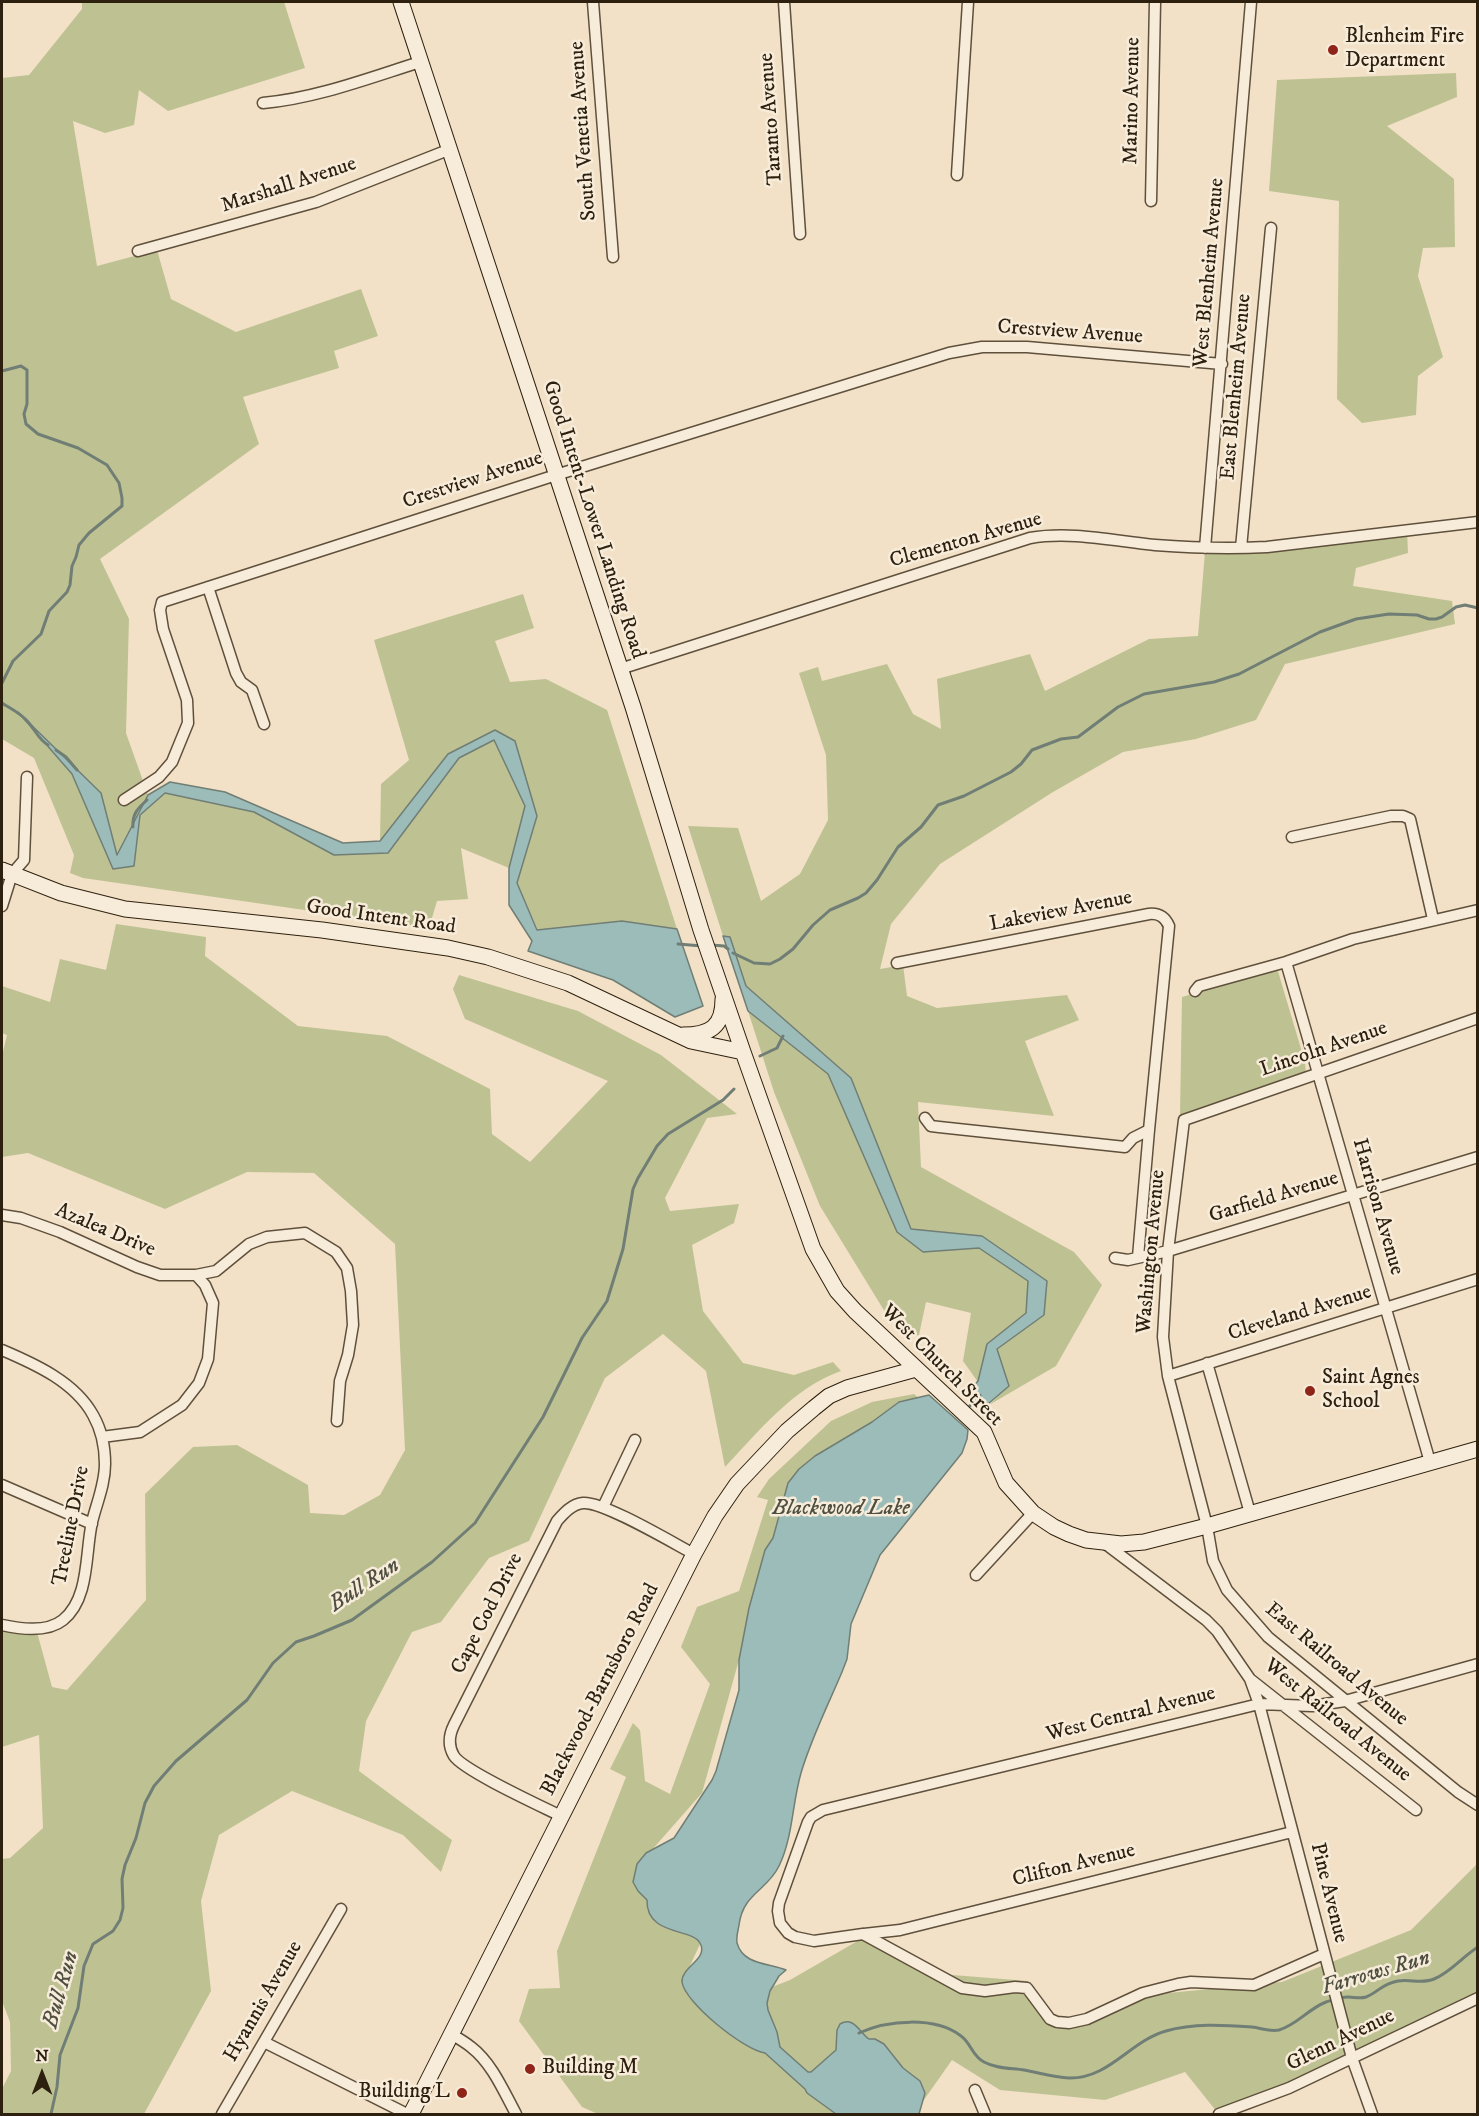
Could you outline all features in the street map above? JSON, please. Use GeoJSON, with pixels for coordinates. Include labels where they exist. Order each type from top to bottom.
{"type":"FeatureCollection","features":[{"type":"Feature","properties":{"kind":"main road","name":"Good Intent-Lower Landing Road"},"geometry":{"type":"LineString","coordinates":[[401,2],[620,669],[701,930],[743,1052]]}},
{"type":"Feature","properties":{"kind":"main road","name":"Good Intent Road"},"geometry":{"type":"LineString","coordinates":[[7,872],[61,893],[125,909],[322,930],[438,946],[488,957],[568,983],[676,1034],[708,1046],[743,1052]]}},
{"type":"Feature","properties":{"kind":"main road"},"geometry":{"type":"LineString","coordinates":[[676,1034],[697,1035],[713,1028],[721,1016],[723,993]]}},
{"type":"Feature","properties":{"kind":"main road","name":"West Church Street"},"geometry":{"type":"LineString","coordinates":[[743,1052],[813,1249],[825,1273],[855,1311],[977,1426],[989,1441],[1010,1489],[1033,1513],[1054,1527],[1069,1534],[1103,1542],[1120,1544],[1144,1542],[1478,1449]]}},
{"type":"Feature","properties":{"kind":"main road","name":"Blackwood-Barnsboro Road"},"geometry":{"type":"LineString","coordinates":[[409,2115],[694,1554],[736,1484],[788,1431],[829,1396],[847,1388],[916,1369]]}},
{"type":"Feature","properties":{"kind":"street","name":"South Venetia Avenue"},"geometry":{"type":"LineString","coordinates":[[593,2],[613,257]]}},
{"type":"Feature","properties":{"kind":"street","name":"Taranto Avenue"},"geometry":{"type":"LineString","coordinates":[[784,2],[800,234]]}},
{"type":"Feature","properties":{"kind":"street"},"geometry":{"type":"LineString","coordinates":[[957,175],[968,2]]}},
{"type":"Feature","properties":{"kind":"street","name":"Marino Avenue"},"geometry":{"type":"LineString","coordinates":[[1151,201],[1155,2]]}},
{"type":"Feature","properties":{"kind":"street","name":"West Blenheim Avenue"},"geometry":{"type":"LineString","coordinates":[[1205,548],[1251,2]]}},
{"type":"Feature","properties":{"kind":"street"},"geometry":{"type":"LineString","coordinates":[[263,103],[284,101],[330,90],[420,62]]}},
{"type":"Feature","properties":{"kind":"street","name":"Marshall Avenue"},"geometry":{"type":"LineString","coordinates":[[138,251],[316,202],[448,150]]}},
{"type":"Feature","properties":{"kind":"street","name":"East Blenheim Avenue"},"geometry":{"type":"LineString","coordinates":[[1241,548],[1271,228]]}},
{"type":"Feature","properties":{"kind":"street","name":"Crestview Avenue"},"geometry":{"type":"LineString","coordinates":[[124,800],[159,777],[172,762],[188,723],[187,700],[163,629],[160,610],[162,602],[556,475],[949,353],[982,347],[1027,347],[1222,364]]}},
{"type":"Feature","properties":{"kind":"street","name":"Clementon Avenue"},"geometry":{"type":"LineString","coordinates":[[620,669],[1030,538],[1051,534],[1205,548],[1241,548],[1267,547],[1478,522]]}},
{"type":"Feature","properties":{"kind":"street"},"geometry":{"type":"LineString","coordinates":[[208,587],[236,673],[241,682],[252,690],[264,724]]}},
{"type":"Feature","properties":{"kind":"street"},"geometry":{"type":"LineString","coordinates":[[2,906],[7,872],[24,860],[27,777]]}},
{"type":"Feature","properties":{"kind":"street"},"geometry":{"type":"LineString","coordinates":[[1292,837],[1391,816],[1410,819],[1433,919]]}},
{"type":"Feature","properties":{"kind":"street"},"geometry":{"type":"LineString","coordinates":[[1196,991],[1199,986],[1286,962],[1353,939],[1478,910]]}},
{"type":"Feature","properties":{"kind":"street","name":"Lakeview Avenue"},"geometry":{"type":"LineString","coordinates":[[897,963],[1157,914],[1163,917],[1169,926],[1163,985]]}},
{"type":"Feature","properties":{"kind":"street","name":"Harrison Avenue"},"geometry":{"type":"LineString","coordinates":[[1286,962],[1430,1462]]}},
{"type":"Feature","properties":{"kind":"street","name":"Washington Avenue"},"geometry":{"type":"LineString","coordinates":[[1138,1257],[1163,985]]}},
{"type":"Feature","properties":{"kind":"street","name":"Lincoln Avenue"},"geometry":{"type":"LineString","coordinates":[[1184,1120],[1478,1018]]}},
{"type":"Feature","properties":{"kind":"street","name":"Washington Avenue"},"geometry":{"type":"LineString","coordinates":[[925,1118],[931,1126],[1125,1147],[1133,1138],[1149,1130]]}},
{"type":"Feature","properties":{"kind":"street","name":"Washington Avenue"},"geometry":{"type":"LineString","coordinates":[[1184,1120],[1168,1251],[1162,1337],[1168,1376],[1207,1526]]}},
{"type":"Feature","properties":{"kind":"street","name":"Garfield Avenue"},"geometry":{"type":"LineString","coordinates":[[1116,1258],[1128,1260],[1168,1251],[1478,1157]]}},
{"type":"Feature","properties":{"kind":"street","name":"Azalea Drive"},"geometry":{"type":"LineString","coordinates":[[2,1215],[21,1218],[60,1232],[160,1275],[196,1275]]}},
{"type":"Feature","properties":{"kind":"street"},"geometry":{"type":"LineString","coordinates":[[196,1275],[216,1271],[249,1244],[267,1237],[305,1233],[336,1252],[347,1268],[353,1325],[348,1355],[340,1381],[337,1420]]}},
{"type":"Feature","properties":{"kind":"street"},"geometry":{"type":"LineString","coordinates":[[102,1437],[140,1432],[182,1405],[199,1383],[208,1359],[213,1303],[205,1285],[196,1275]]}},
{"type":"Feature","properties":{"kind":"street","name":"Cleveland Avenue"},"geometry":{"type":"LineString","coordinates":[[1168,1376],[1478,1279]]}},
{"type":"Feature","properties":{"kind":"street","name":"Treeline Drive"},"geometry":{"type":"LineString","coordinates":[[2,1350],[44,1370],[80,1397],[93,1416],[102,1437],[105,1464],[102,1491],[92,1524],[83,1583],[76,1606],[63,1620],[52,1627],[17,1628],[2,1625]]}},
{"type":"Feature","properties":{"kind":"street"},"geometry":{"type":"LineString","coordinates":[[1208,1363],[1250,1513]]}},
{"type":"Feature","properties":{"kind":"street"},"geometry":{"type":"LineString","coordinates":[[603,1507],[635,1440]]}},
{"type":"Feature","properties":{"kind":"street"},"geometry":{"type":"LineString","coordinates":[[2,1485],[92,1524]]}},
{"type":"Feature","properties":{"kind":"street","name":"Cape Cod Drive"},"geometry":{"type":"LineString","coordinates":[[561,1816],[464,1766],[453,1755],[450,1740],[454,1725],[557,1521],[566,1511],[578,1504],[594,1504],[694,1554]]}},
{"type":"Feature","properties":{"kind":"street"},"geometry":{"type":"LineString","coordinates":[[976,1575],[1033,1513]]}},
{"type":"Feature","properties":{"kind":"street","name":"East Railroad Avenue"},"geometry":{"type":"LineString","coordinates":[[1207,1526],[1213,1561],[1227,1590],[1268,1637],[1458,1792],[1478,1805]]}},
{"type":"Feature","properties":{"kind":"street","name":"West Railroad Avenue"},"geometry":{"type":"LineString","coordinates":[[1103,1542],[1212,1625],[1250,1679],[1416,1810]]}},
{"type":"Feature","properties":{"kind":"street","name":"West Central Avenue"},"geometry":{"type":"LineString","coordinates":[[805,1830],[811,1817],[823,1810],[1260,1704],[1312,1706],[1345,1701],[1478,1664]]}},
{"type":"Feature","properties":{"kind":"street","name":"Pine Avenue"},"geometry":{"type":"LineString","coordinates":[[1250,1679],[1260,1704],[1352,2058],[1371,2115]]}},
{"type":"Feature","properties":{"kind":"street","name":"Clifton Avenue"},"geometry":{"type":"LineString","coordinates":[[805,1830],[778,1903],[780,1923],[788,1933],[804,1940],[824,1940],[900,1930],[1292,1832]]}},
{"type":"Feature","properties":{"kind":"street","name":"Hyannis Avenue"},"geometry":{"type":"LineString","coordinates":[[222,2115],[341,1910]]}},
{"type":"Feature","properties":{"kind":"street"},"geometry":{"type":"LineString","coordinates":[[863,1934],[962,1988],[985,1991],[1015,1986],[1027,1989],[1050,2019],[1070,2023],[1087,2019],[1143,1993],[1178,1984],[1191,1982],[1254,1985],[1324,1954]]}},
{"type":"Feature","properties":{"kind":"street","name":"Glenn Avenue"},"geometry":{"type":"LineString","coordinates":[[1219,2115],[1288,2088],[1478,1998]]}},
{"type":"Feature","properties":{"kind":"street"},"geometry":{"type":"LineString","coordinates":[[451,2034],[480,2055],[497,2078],[516,2115]]}},
{"type":"Feature","properties":{"kind":"street"},"geometry":{"type":"LineString","coordinates":[[264,2042],[409,2115]]}},
{"type":"Feature","properties":{"kind":"street"},"geometry":{"type":"LineString","coordinates":[[975,2090],[985,2115]]}},
{"type":"Feature","properties":{"kind":"green space"},"geometry":{"type":"Polygon","coordinates":[[[82,2],[284,2],[305,68],[168,111],[139,90],[134,125],[105,133],[73,121],[97,266],[157,250],[171,299],[236,332],[361,289],[378,336],[334,351],[339,368],[243,397],[259,444],[100,559],[129,619],[126,733],[148,795],[117,856],[101,793],[25,721],[72,774],[114,869],[134,866],[140,815],[164,793],[254,812],[334,855],[387,853],[459,758],[494,740],[525,806],[509,868],[461,848],[468,899],[437,901],[429,928],[83,878],[70,873],[74,855],[34,758],[2,739],[2,78],[29,75],[82,9],[82,2]]]}},
{"type":"Feature","properties":{"kind":"green space"},"geometry":{"type":"Polygon","coordinates":[[[1456,73],[1457,97],[1387,126],[1454,179],[1455,247],[1423,248],[1418,276],[1443,357],[1418,376],[1416,415],[1362,423],[1337,399],[1339,201],[1269,191],[1277,80],[1456,73]]]}},
{"type":"Feature","properties":{"kind":"green space"},"geometry":{"type":"Polygon","coordinates":[[[1407,530],[1408,553],[1356,568],[1353,586],[1452,601],[1455,624],[1285,664],[1256,720],[1196,739],[1123,752],[1053,792],[940,864],[891,924],[880,969],[903,965],[907,996],[937,1008],[1067,995],[1079,1020],[1025,1041],[1054,1116],[918,1102],[921,1167],[1074,1252],[1102,1285],[1056,1366],[989,1405],[1009,1386],[997,1349],[1044,1315],[1047,1281],[982,1236],[911,1229],[851,1078],[746,986],[730,937],[723,936],[688,826],[738,828],[761,901],[800,874],[828,820],[826,755],[799,673],[818,667],[822,681],[887,664],[913,714],[941,729],[937,679],[1030,654],[1045,691],[1149,639],[1198,636],[1205,552],[1407,530]]]}},
{"type":"Feature","properties":{"kind":"green space"},"geometry":{"type":"Polygon","coordinates":[[[523,594],[534,628],[495,641],[510,682],[546,679],[607,710],[677,929],[622,921],[538,930],[517,883],[537,816],[495,730],[448,754],[380,841],[381,784],[409,760],[374,640],[523,594]]]}},
{"type":"Feature","properties":{"kind":"green space"},"geometry":{"type":"Polygon","coordinates":[[[116,924],[206,937],[205,956],[298,1026],[387,1036],[490,1089],[492,1134],[530,1162],[608,1081],[465,1019],[453,989],[459,975],[578,1011],[661,1055],[737,1114],[707,1118],[665,1198],[670,1211],[739,1204],[734,1223],[692,1245],[703,1311],[743,1363],[794,1375],[833,1362],[841,1371],[807,1388],[792,1399],[725,1467],[706,1371],[663,1334],[605,1378],[529,1541],[489,1558],[441,1622],[412,1632],[366,1721],[359,1771],[452,1840],[441,1872],[403,1835],[292,1791],[219,1835],[201,1901],[211,1991],[144,2114],[2,2114],[2,2089],[11,2071],[10,2022],[2,2001],[2,1859],[10,1858],[43,1828],[39,1735],[2,1747],[2,1627],[37,1632],[52,1687],[67,1690],[146,1600],[145,1494],[193,1447],[237,1445],[308,1485],[310,1513],[344,1515],[380,1495],[405,1450],[395,1244],[314,1173],[247,1172],[165,1209],[28,1153],[2,1157],[2,1056],[7,1035],[2,1033],[2,986],[50,1002],[60,959],[106,970],[116,924]]]}},
{"type":"Feature","properties":{"kind":"green space"},"geometry":{"type":"Polygon","coordinates":[[[1277,968],[1305,1062],[1306,1075],[1180,1114],[1182,997],[1277,968]]]}},
{"type":"Feature","properties":{"kind":"green space"},"geometry":{"type":"Polygon","coordinates":[[[748,1011],[828,1074],[897,1232],[923,1252],[979,1248],[1028,1281],[1026,1313],[987,1344],[978,1382],[963,1361],[971,1313],[926,1302],[919,1335],[912,1336],[885,1312],[820,1206],[774,1092],[748,1011]]]}},
{"type":"Feature","properties":{"kind":"green space"},"geometry":{"type":"Polygon","coordinates":[[[914,1394],[920,1399],[788,1483],[702,1793],[636,1868],[668,1922],[701,1942],[682,1983],[705,2013],[790,1980],[861,1939],[940,1974],[1028,1981],[1056,2029],[1127,1997],[1282,1982],[1411,1930],[1477,1864],[1477,1998],[1365,2056],[1217,2112],[1185,2072],[1105,2100],[1000,2090],[952,2060],[914,2114],[598,2114],[582,2107],[519,2021],[529,1989],[560,1988],[557,1951],[626,1777],[610,1769],[633,1723],[640,1730],[645,1781],[670,1794],[710,1684],[681,1647],[697,1607],[739,1591],[768,1500],[757,1497],[769,1479],[831,1421],[872,1402],[914,1394]]]}},
{"type":"Feature","properties":{"kind":"water"},"geometry":{"type":"Polygon","coordinates":[[[18,712],[101,793],[117,855],[148,795],[170,782],[225,792],[343,843],[380,841],[448,754],[495,730],[515,741],[537,816],[517,883],[537,930],[622,921],[677,929],[703,1006],[675,1017],[613,980],[528,951],[532,941],[509,905],[509,868],[525,806],[494,740],[459,758],[388,853],[334,855],[254,812],[165,793],[140,815],[134,866],[113,869],[72,774],[18,712]]]}},
{"type":"Feature","properties":{"kind":"water"},"geometry":{"type":"Polygon","coordinates":[[[723,936],[730,937],[746,986],[851,1078],[911,1229],[982,1236],[1047,1281],[1044,1315],[997,1349],[1009,1386],[988,1404],[971,1389],[978,1381],[987,1344],[1026,1313],[1028,1281],[979,1248],[923,1252],[897,1232],[828,1074],[748,1011],[723,936]]]}},
{"type":"Feature","properties":{"kind":"water","name":"Blackwood Lake"},"geometry":{"type":"Polygon","coordinates":[[[929,1395],[968,1430],[967,1439],[962,1453],[880,1555],[851,1624],[847,1659],[805,1760],[784,1855],[774,1874],[745,1906],[741,1914],[737,1936],[737,1943],[745,1956],[757,1962],[786,1970],[779,1976],[770,1991],[768,2010],[780,2047],[808,2072],[811,2072],[836,2050],[837,2030],[840,2024],[849,2022],[853,2023],[869,2039],[875,2039],[884,2044],[903,2068],[920,2081],[925,2093],[919,2114],[836,2114],[807,2093],[765,2053],[730,2035],[693,2002],[682,1982],[686,1972],[701,1954],[700,1943],[695,1938],[670,1929],[654,1920],[649,1912],[647,1900],[633,1882],[637,1864],[646,1853],[674,1838],[716,1771],[739,1690],[739,1660],[749,1608],[765,1550],[773,1538],[788,1483],[799,1469],[815,1456],[872,1422],[899,1402],[929,1395]]]}},
{"type":"Feature","properties":{"kind":"waterway"},"geometry":{"type":"LineString","coordinates":[[2,371],[21,366],[27,370],[27,404],[24,414],[26,424],[38,434],[78,448],[107,465],[119,483],[122,498],[122,506],[89,533],[79,545],[67,592],[49,611],[41,634],[13,661],[2,683]]}},
{"type":"Feature","properties":{"kind":"waterway"},"geometry":{"type":"LineString","coordinates":[[733,953],[754,963],[770,964],[780,959],[793,949],[813,925],[830,910],[866,893],[898,847],[921,827],[938,805],[964,796],[1011,772],[1032,750],[1061,739],[1078,737],[1118,707],[1144,694],[1214,682],[1239,674],[1320,632],[1356,619],[1389,614],[1417,615],[1436,619],[1456,607],[1465,605],[1478,608]]}},
{"type":"Feature","properties":{"kind":"waterway"},"geometry":{"type":"LineString","coordinates":[[2,703],[23,716],[39,738],[48,745]]}},
{"type":"Feature","properties":{"kind":"waterway"},"geometry":{"type":"LineString","coordinates":[[56,750],[66,757],[77,770]]}},
{"type":"Feature","properties":{"kind":"waterway"},"geometry":{"type":"LineString","coordinates":[[133,827],[136,812],[147,800]]}},
{"type":"Feature","properties":{"kind":"waterway"},"geometry":{"type":"LineString","coordinates":[[678,944],[702,946]]}},
{"type":"Feature","properties":{"kind":"waterway"},"geometry":{"type":"LineString","coordinates":[[711,945],[724,946],[728,949]]}},
{"type":"Feature","properties":{"kind":"waterway","name":"Bull Run"},"geometry":{"type":"LineString","coordinates":[[760,1056],[777,1048],[783,1036]]}},
{"type":"Feature","properties":{"kind":"waterway","name":"Bull Run"},"geometry":{"type":"LineString","coordinates":[[51,2114],[57,2087],[60,2055],[78,2008],[84,1966],[93,1944],[113,1931],[120,1920],[123,1908],[122,1879],[125,1865],[136,1838],[145,1803],[154,1786],[176,1761],[247,1700],[273,1663],[296,1642],[352,1620],[432,1562],[475,1523],[543,1417],[582,1338],[607,1301],[623,1249],[633,1189],[657,1146],[668,1134],[723,1100],[734,1089]]}},
{"type":"Feature","properties":{"kind":"waterway"},"geometry":{"type":"LineString","coordinates":[[966,1410],[980,1395]]}},
{"type":"Feature","properties":{"kind":"waterway","name":"Farrows Run"},"geometry":{"type":"LineString","coordinates":[[859,2033],[897,2023],[938,2025],[961,2036],[977,2056],[989,2064],[1069,2078],[1083,2077],[1108,2066],[1141,2043],[1166,2031],[1209,2025],[1279,2030],[1326,2002],[1345,1997],[1366,1997],[1398,1981],[1434,1979],[1478,1947]]}},
{"type":"Feature","properties":{"kind":"place","name":"Blenheim Fire Department"},"geometry":{"type":"Point","coordinates":[1333,50]}},
{"type":"Feature","properties":{"kind":"place","name":"Saint Agnes School"},"geometry":{"type":"Point","coordinates":[1310,1391]}},
{"type":"Feature","properties":{"kind":"place","name":"Building M"},"geometry":{"type":"Point","coordinates":[530,2069]}},
{"type":"Feature","properties":{"kind":"place","name":"Building L"},"geometry":{"type":"Point","coordinates":[462,2093]}}]}
